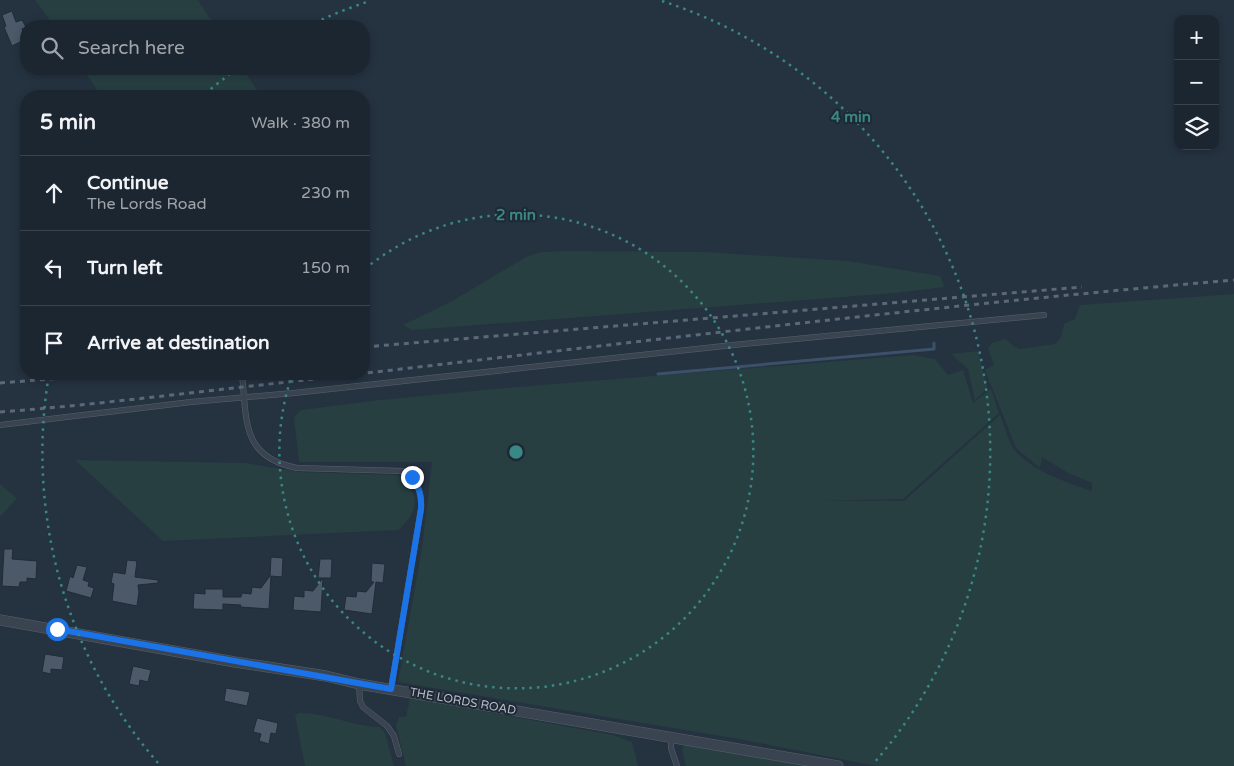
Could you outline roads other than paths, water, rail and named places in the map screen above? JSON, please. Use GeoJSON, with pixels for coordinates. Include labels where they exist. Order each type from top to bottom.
{"type":"FeatureCollection","features":[{"type":"Feature","properties":{"kind":"street","name":"THE LORDS ROAD"},"geometry":{"type":"LineString","coordinates":[[0,620],[838,766]]}},
{"type":"Feature","properties":{"kind":"lane"},"geometry":{"type":"LineString","coordinates":[[0,425],[244,397],[294,394],[732,344],[1044,315]]}},
{"type":"Feature","properties":{"kind":"lane"},"geometry":{"type":"LineString","coordinates":[[243,380],[249,427],[254,445],[271,460],[282,465],[297,468],[403,471],[412,477],[417,485],[422,496],[421,509],[391,689]]}},
{"type":"Feature","properties":{"kind":"lane"},"geometry":{"type":"LineString","coordinates":[[359,684],[362,707],[387,726],[394,736],[399,754]]}},
{"type":"Feature","properties":{"kind":"lane"},"geometry":{"type":"LineString","coordinates":[[671,738],[677,766]]}},
{"type":"Feature","properties":{"kind":"waterway"},"geometry":{"type":"LineString","coordinates":[[658,374],[934,349],[934,343]]}},
{"type":"Feature","properties":{"kind":"railway"},"geometry":{"type":"LineString","coordinates":[[370,372],[995,302],[1234,280]]}},
{"type":"Feature","properties":{"kind":"railway"},"geometry":{"type":"LineString","coordinates":[[370,346],[1082,287]]}},
{"type":"Feature","properties":{"kind":"railway"},"geometry":{"type":"LineString","coordinates":[[0,383],[37,380]]}},
{"type":"Feature","properties":{"kind":"railway"},"geometry":{"type":"LineString","coordinates":[[0,412],[140,399],[305,380]]}}]}
